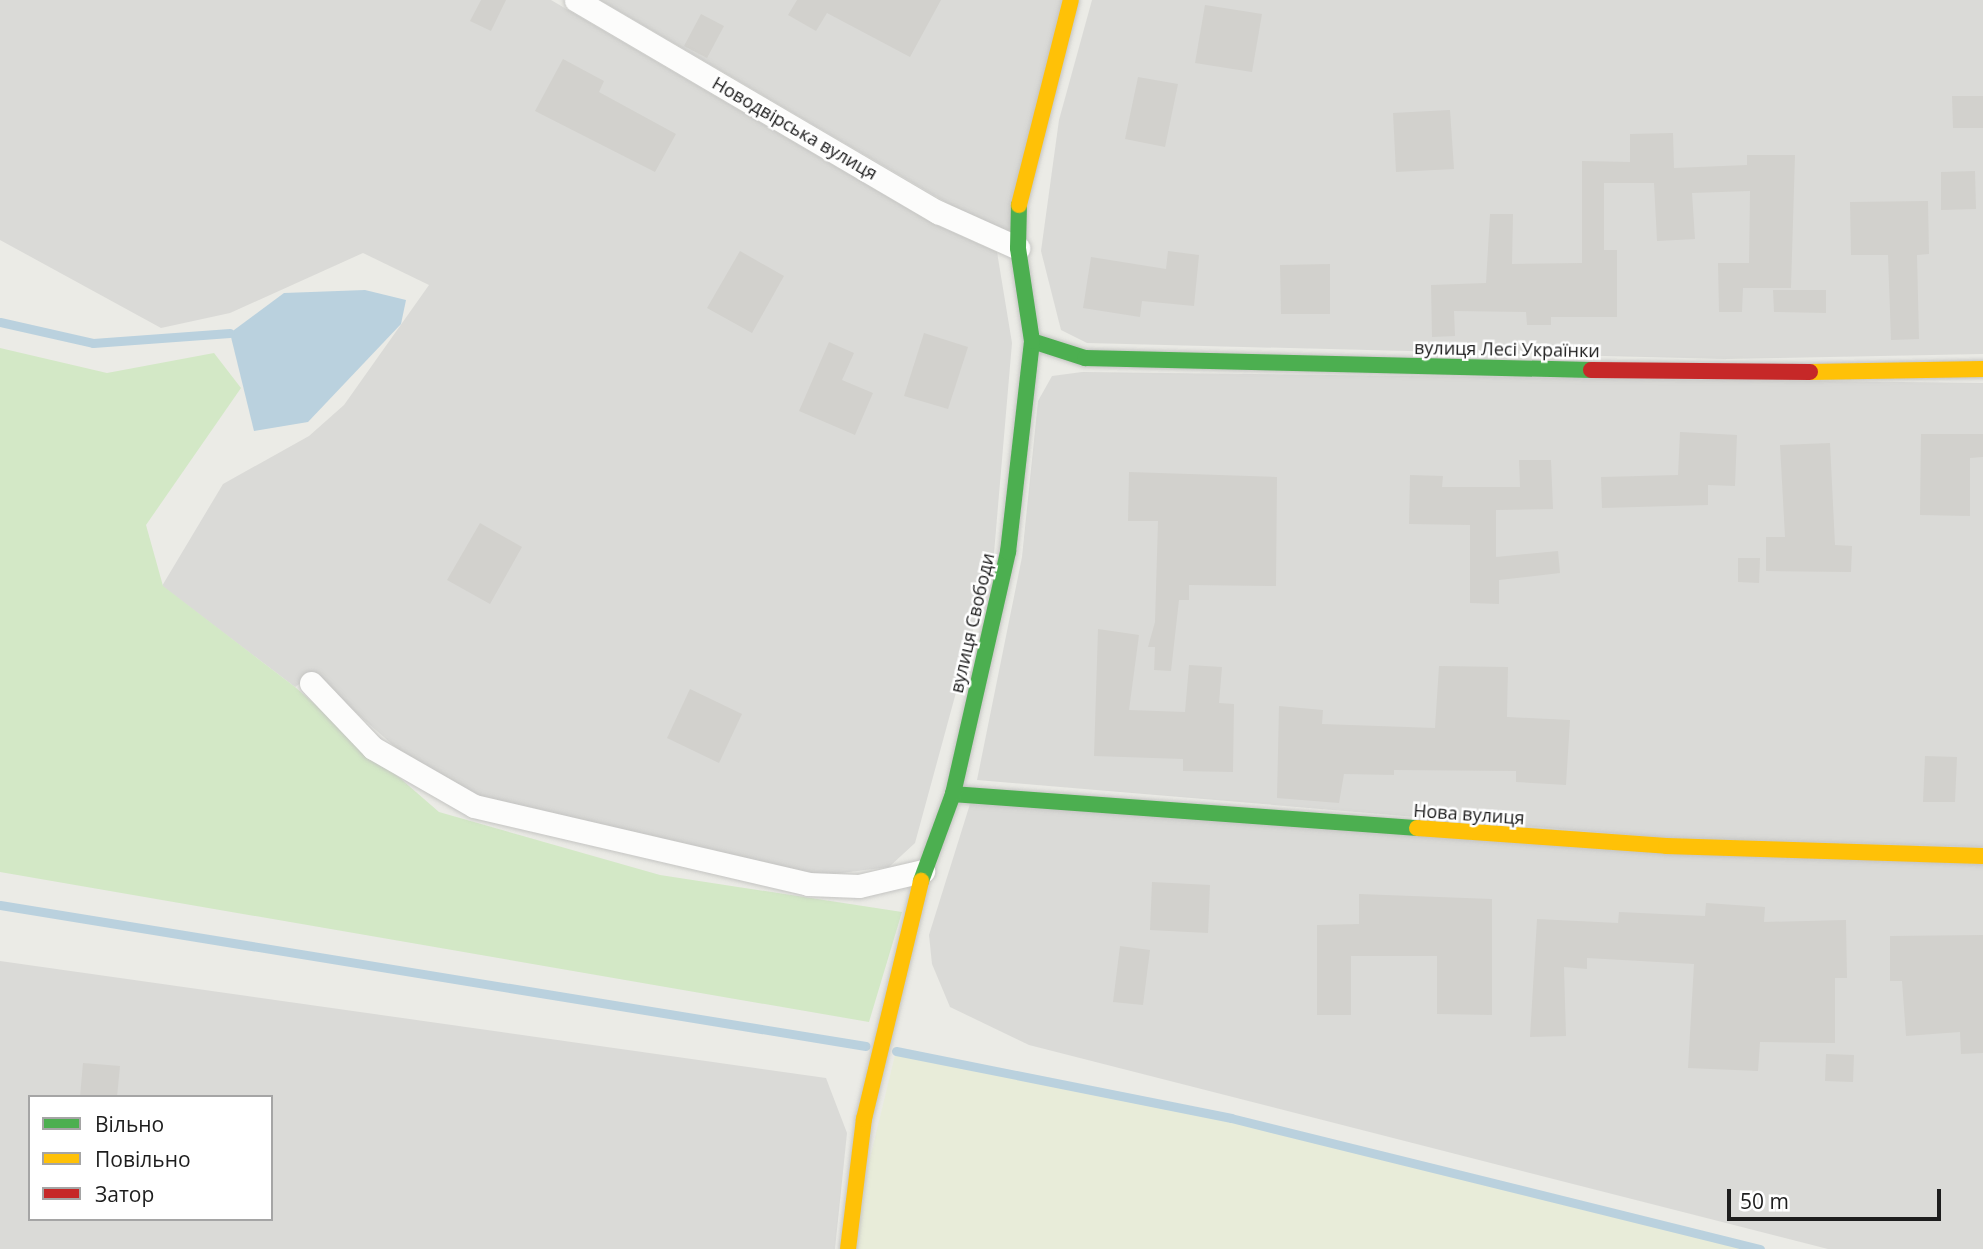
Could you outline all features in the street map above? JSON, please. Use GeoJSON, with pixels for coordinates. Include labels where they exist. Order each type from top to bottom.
{"type":"FeatureCollection","features":[{"type":"Feature","properties":{"kind":"street","name":"Новодвірська вулиця"},"geometry":{"type":"LineString","coordinates":[[576,0],[938,212],[1018,248]]}},
{"type":"Feature","properties":{"kind":"street","name":"вулиця Свободи"},"geometry":{"type":"LineString","coordinates":[[848,1249],[864,1119],[923,871],[953,794],[1008,552],[1032,341],[1018,248],[1024,169],[1071,0]]}},
{"type":"Feature","properties":{"kind":"street","name":"вулиця Лесі Українки"},"geometry":{"type":"LineString","coordinates":[[1032,341],[1085,358],[1726,373],[1983,369]]}},
{"type":"Feature","properties":{"kind":"street"},"geometry":{"type":"LineString","coordinates":[[311,683],[373,748],[474,806],[808,884],[859,886],[923,871]]}},
{"type":"Feature","properties":{"kind":"street","name":"Нова вулиця"},"geometry":{"type":"LineString","coordinates":[[953,794],[1666,846],[1983,856]]}},
{"type":"Feature","properties":{"kind":"shaded area"},"geometry":{"type":"Polygon","coordinates":[[[0,0],[551,0],[932,223],[997,252],[1012,343],[994,553],[915,843],[889,867],[809,877],[477,796],[425,773],[313,675],[295,687],[162,586],[223,484],[309,436],[344,405],[429,285],[363,253],[230,313],[161,328],[0,240],[0,0]]]}},
{"type":"Feature","properties":{"kind":"shaded area"},"geometry":{"type":"Polygon","coordinates":[[[600,0],[1069,0],[1009,233],[961,211],[600,0]]]}},
{"type":"Feature","properties":{"kind":"shaded area"},"geometry":{"type":"Polygon","coordinates":[[[1092,0],[1983,0],[1983,354],[1726,359],[1087,343],[1061,330],[1041,251],[1059,120],[1092,0]]]}},
{"type":"Feature","properties":{"kind":"shaded area"},"geometry":{"type":"Polygon","coordinates":[[[1082,372],[1983,383],[1983,847],[1666,838],[977,780],[1022,557],[1038,401],[1052,376],[1082,372]]]}},
{"type":"Feature","properties":{"kind":"shaded area"},"geometry":{"type":"Polygon","coordinates":[[[970,804],[1983,864],[1983,1249],[1828,1249],[1029,1045],[950,1007],[932,964],[929,935],[970,804]]]}},
{"type":"Feature","properties":{"kind":"shaded area"},"geometry":{"type":"Polygon","coordinates":[[[0,961],[826,1078],[847,1133],[835,1249],[0,1249],[0,961]]]}},
{"type":"Feature","properties":{"kind":"green space"},"geometry":{"type":"Polygon","coordinates":[[[0,348],[107,373],[214,353],[241,388],[146,525],[163,586],[295,687],[439,812],[660,875],[902,912],[869,1022],[0,872],[0,348]]]}},
{"type":"Feature","properties":{"kind":"green space"},"geometry":{"type":"Polygon","coordinates":[[[896,1051],[1231,1118],[1760,1249],[848,1249],[896,1051]]]}},
{"type":"Feature","properties":{"kind":"water"},"geometry":{"type":"Polygon","coordinates":[[[365,290],[406,300],[401,324],[308,422],[254,431],[230,333],[284,293],[365,290]]]}},
{"type":"Feature","properties":{"kind":"building"},"geometry":{"type":"Polygon","coordinates":[[[481,0],[506,0],[491,31],[470,21],[481,0]]]}},
{"type":"Feature","properties":{"kind":"building"},"geometry":{"type":"Polygon","coordinates":[[[797,0],[941,0],[910,57],[827,13],[816,31],[788,15],[797,0]]]}},
{"type":"Feature","properties":{"kind":"building"},"geometry":{"type":"Polygon","coordinates":[[[1205,5],[1262,14],[1252,72],[1195,63],[1205,5]]]}},
{"type":"Feature","properties":{"kind":"building"},"geometry":{"type":"Polygon","coordinates":[[[701,14],[724,26],[707,58],[684,46],[701,14]]]}},
{"type":"Feature","properties":{"kind":"building"},"geometry":{"type":"Polygon","coordinates":[[[563,59],[604,81],[599,92],[676,134],[655,172],[535,111],[563,59]]]}},
{"type":"Feature","properties":{"kind":"building"},"geometry":{"type":"Polygon","coordinates":[[[1138,77],[1178,84],[1165,147],[1125,139],[1138,77]]]}},
{"type":"Feature","properties":{"kind":"building"},"geometry":{"type":"Polygon","coordinates":[[[1952,96],[1983,96],[1983,128],[1953,128],[1952,96]]]}},
{"type":"Feature","properties":{"kind":"building"},"geometry":{"type":"Polygon","coordinates":[[[1450,110],[1454,169],[1396,172],[1393,113],[1450,110]]]}},
{"type":"Feature","properties":{"kind":"building"},"geometry":{"type":"Polygon","coordinates":[[[1673,133],[1674,168],[1747,165],[1747,155],[1795,155],[1791,288],[1743,288],[1742,312],[1719,312],[1718,263],[1749,263],[1750,191],[1692,193],[1695,239],[1657,241],[1654,183],[1604,183],[1604,250],[1617,250],[1617,317],[1551,317],[1551,325],[1527,325],[1526,312],[1454,311],[1455,336],[1432,337],[1431,285],[1486,283],[1490,214],[1513,214],[1512,264],[1582,263],[1582,161],[1630,162],[1630,134],[1673,133]]]}},
{"type":"Feature","properties":{"kind":"building"},"geometry":{"type":"Polygon","coordinates":[[[1975,171],[1976,209],[1941,210],[1941,172],[1975,171]]]}},
{"type":"Feature","properties":{"kind":"building"},"geometry":{"type":"Polygon","coordinates":[[[1928,201],[1929,254],[1917,255],[1919,339],[1891,340],[1888,255],[1851,255],[1850,202],[1928,201]]]}},
{"type":"Feature","properties":{"kind":"building"},"geometry":{"type":"Polygon","coordinates":[[[740,251],[784,276],[752,333],[707,308],[740,251]]]}},
{"type":"Feature","properties":{"kind":"building"},"geometry":{"type":"Polygon","coordinates":[[[1168,251],[1199,255],[1194,306],[1142,301],[1140,317],[1083,308],[1091,257],[1166,269],[1168,251]]]}},
{"type":"Feature","properties":{"kind":"building"},"geometry":{"type":"Polygon","coordinates":[[[1330,264],[1330,314],[1281,314],[1280,265],[1330,264]]]}},
{"type":"Feature","properties":{"kind":"building"},"geometry":{"type":"Polygon","coordinates":[[[1773,290],[1826,290],[1826,313],[1774,312],[1773,290]]]}},
{"type":"Feature","properties":{"kind":"building"},"geometry":{"type":"Polygon","coordinates":[[[924,333],[968,347],[948,409],[904,396],[924,333]]]}},
{"type":"Feature","properties":{"kind":"building"},"geometry":{"type":"Polygon","coordinates":[[[829,342],[854,353],[842,380],[873,393],[855,435],[799,411],[829,342]]]}},
{"type":"Feature","properties":{"kind":"building"},"geometry":{"type":"Polygon","coordinates":[[[1680,432],[1737,435],[1735,486],[1708,485],[1708,505],[1602,508],[1601,477],[1678,475],[1680,432]]]}},
{"type":"Feature","properties":{"kind":"building"},"geometry":{"type":"Polygon","coordinates":[[[1921,434],[1983,434],[1983,457],[1970,458],[1970,516],[1920,515],[1921,434]]]}},
{"type":"Feature","properties":{"kind":"building"},"geometry":{"type":"Polygon","coordinates":[[[1830,443],[1835,545],[1852,546],[1851,572],[1766,571],[1766,537],[1785,537],[1780,445],[1830,443]]]}},
{"type":"Feature","properties":{"kind":"building"},"geometry":{"type":"Polygon","coordinates":[[[1519,460],[1551,460],[1553,509],[1496,510],[1496,557],[1558,551],[1560,573],[1499,580],[1499,604],[1470,603],[1470,525],[1409,524],[1410,475],[1443,476],[1442,487],[1520,487],[1519,460]]]}},
{"type":"Feature","properties":{"kind":"building"},"geometry":{"type":"Polygon","coordinates":[[[1129,472],[1277,477],[1276,586],[1189,585],[1189,600],[1179,600],[1171,671],[1154,670],[1155,647],[1148,647],[1155,622],[1158,521],[1128,521],[1129,472]]]}},
{"type":"Feature","properties":{"kind":"building"},"geometry":{"type":"Polygon","coordinates":[[[480,523],[522,547],[490,604],[447,580],[480,523]]]}},
{"type":"Feature","properties":{"kind":"building"},"geometry":{"type":"Polygon","coordinates":[[[1738,558],[1760,558],[1759,583],[1738,582],[1738,558]]]}},
{"type":"Feature","properties":{"kind":"building"},"geometry":{"type":"Polygon","coordinates":[[[1098,629],[1139,635],[1129,710],[1185,712],[1189,665],[1222,667],[1219,703],[1234,704],[1233,772],[1183,771],[1183,759],[1094,756],[1098,629]]]}},
{"type":"Feature","properties":{"kind":"building"},"geometry":{"type":"Polygon","coordinates":[[[1439,666],[1508,667],[1507,717],[1570,720],[1566,785],[1516,782],[1516,771],[1394,770],[1394,775],[1344,774],[1339,803],[1277,798],[1279,706],[1323,710],[1322,724],[1435,728],[1439,666]]]}},
{"type":"Feature","properties":{"kind":"building"},"geometry":{"type":"Polygon","coordinates":[[[690,689],[742,714],[719,763],[667,738],[690,689]]]}},
{"type":"Feature","properties":{"kind":"building"},"geometry":{"type":"Polygon","coordinates":[[[1925,756],[1957,757],[1955,802],[1923,802],[1925,756]]]}},
{"type":"Feature","properties":{"kind":"building"},"geometry":{"type":"Polygon","coordinates":[[[1152,882],[1210,885],[1208,933],[1150,930],[1152,882]]]}},
{"type":"Feature","properties":{"kind":"building"},"geometry":{"type":"Polygon","coordinates":[[[1359,894],[1492,899],[1492,1015],[1437,1014],[1437,956],[1351,956],[1351,1015],[1317,1015],[1317,925],[1359,924],[1359,894]]]}},
{"type":"Feature","properties":{"kind":"building"},"geometry":{"type":"Polygon","coordinates":[[[1706,903],[1765,907],[1764,922],[1846,920],[1847,978],[1835,978],[1835,1043],[1760,1042],[1758,1071],[1688,1068],[1694,964],[1587,958],[1587,969],[1564,967],[1566,1036],[1530,1037],[1537,919],[1618,923],[1619,912],[1705,916],[1706,903]]]}},
{"type":"Feature","properties":{"kind":"building"},"geometry":{"type":"Polygon","coordinates":[[[1983,935],[1983,1053],[1961,1054],[1960,1032],[1906,1036],[1902,981],[1890,981],[1890,936],[1983,935]]]}},
{"type":"Feature","properties":{"kind":"building"},"geometry":{"type":"Polygon","coordinates":[[[1120,946],[1150,950],[1143,1005],[1113,1002],[1120,946]]]}},
{"type":"Feature","properties":{"kind":"building"},"geometry":{"type":"Polygon","coordinates":[[[1826,1054],[1854,1055],[1853,1082],[1825,1081],[1826,1054]]]}},
{"type":"Feature","properties":{"kind":"building"},"geometry":{"type":"Polygon","coordinates":[[[83,1063],[120,1066],[117,1095],[80,1095],[83,1063]]]}},
{"type":"Feature","properties":{"kind":"waterway"},"geometry":{"type":"LineString","coordinates":[[0,322],[93,343],[230,333]]}},
{"type":"Feature","properties":{"kind":"waterway"},"geometry":{"type":"LineString","coordinates":[[0,905],[866,1046]]}},
{"type":"Feature","properties":{"kind":"waterway"},"geometry":{"type":"LineString","coordinates":[[896,1051],[1231,1118],[1760,1249]]}},
{"type":"Feature","properties":{"kind":"traffic: fast"},"geometry":{"type":"LineString","coordinates":[[921,881],[953,794],[1008,552],[1032,341],[1018,248],[1019,205]]}},
{"type":"Feature","properties":{"kind":"traffic: fast"},"geometry":{"type":"LineString","coordinates":[[1032,341],[1085,358],[1591,370]]}},
{"type":"Feature","properties":{"kind":"traffic: fast"},"geometry":{"type":"LineString","coordinates":[[953,794],[1417,828]]}},
{"type":"Feature","properties":{"kind":"traffic: slow"},"geometry":{"type":"LineString","coordinates":[[1019,205],[1071,0]]}},
{"type":"Feature","properties":{"kind":"traffic: slow"},"geometry":{"type":"LineString","coordinates":[[1810,372],[1983,369]]}},
{"type":"Feature","properties":{"kind":"traffic: slow"},"geometry":{"type":"LineString","coordinates":[[1417,828],[1666,846],[1983,856]]}},
{"type":"Feature","properties":{"kind":"traffic: slow"},"geometry":{"type":"LineString","coordinates":[[848,1249],[864,1119],[921,881]]}},
{"type":"Feature","properties":{"kind":"traffic: jam"},"geometry":{"type":"LineString","coordinates":[[1591,370],[1810,372]]}}]}
